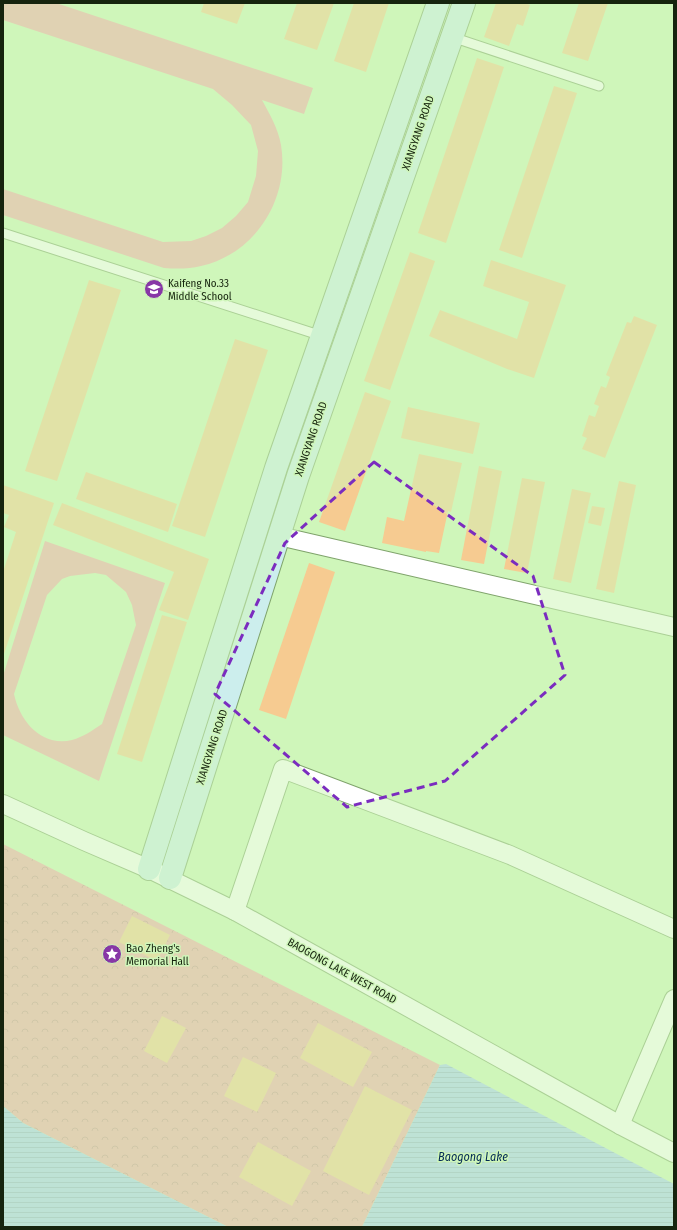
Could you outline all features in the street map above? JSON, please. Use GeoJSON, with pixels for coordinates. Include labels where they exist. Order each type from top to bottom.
{"type":"FeatureCollection","features":[{"type":"Feature","properties":{"kind":"street","name":"XIANGYANG ROAD"},"geometry":{"type":"LineString","coordinates":[[150,869],[276,468],[438,3]]}},
{"type":"Feature","properties":{"kind":"street","name":"XIANGYANG ROAD"},"geometry":{"type":"LineString","coordinates":[[170,878],[298,476],[464,3]]}},
{"type":"Feature","properties":{"kind":"street"},"geometry":{"type":"LineString","coordinates":[[279,536],[674,627]]}},
{"type":"Feature","properties":{"kind":"street"},"geometry":{"type":"LineString","coordinates":[[235,911],[283,769],[510,855],[674,929]]}},
{"type":"Feature","properties":{"kind":"street","name":"BAOGONG LAKE WEST ROAD"},"geometry":{"type":"LineString","coordinates":[[3,804],[170,878],[235,911],[620,1125],[674,1153]]}},
{"type":"Feature","properties":{"kind":"street"},"geometry":{"type":"LineString","coordinates":[[620,1125],[674,999]]}},
{"type":"Feature","properties":{"kind":"lane"},"geometry":{"type":"LineString","coordinates":[[452,37],[599,86]]}},
{"type":"Feature","properties":{"kind":"lane"},"geometry":{"type":"LineString","coordinates":[[3,233],[322,336]]}},
{"type":"Feature","properties":{"kind":"highlighted area"},"geometry":{"type":"Polygon","coordinates":[[[374,462],[533,576],[565,675],[445,781],[347,807],[215,694],[285,543],[374,462]]]}},
{"type":"Feature","properties":{"kind":"green space"},"geometry":{"type":"Polygon","coordinates":[[[3,3],[56,3],[313,88],[304,114],[262,100],[278,133],[281,145],[282,165],[280,185],[274,204],[265,221],[252,237],[238,250],[220,260],[192,268],[164,268],[3,215],[3,189],[163,242],[191,241],[222,228],[236,216],[248,202],[256,176],[258,151],[251,125],[232,105],[213,89],[3,20],[3,3]]]}},
{"type":"Feature","properties":{"kind":"green space"},"geometry":{"type":"Polygon","coordinates":[[[45,541],[165,583],[99,781],[3,735],[3,676],[45,541]],[[95,573],[70,576],[62,579],[47,595],[14,694],[21,714],[27,723],[42,736],[51,740],[61,741],[76,739],[102,724],[136,625],[132,605],[126,592],[106,575],[95,573]]]}},
{"type":"Feature","properties":{"kind":"green space","name":"Bao Zheng's Memorial Hall"},"geometry":{"type":"Polygon","coordinates":[[[3,844],[440,1065],[362,1227],[228,1227],[23,1123],[3,1106],[3,844]]]}},
{"type":"Feature","properties":{"kind":"water","name":"Baogong Lake"},"geometry":{"type":"Polygon","coordinates":[[[446,1064],[674,1184],[674,1227],[362,1227],[440,1065],[446,1064]]]}},
{"type":"Feature","properties":{"kind":"water"},"geometry":{"type":"Polygon","coordinates":[[[3,1106],[23,1123],[228,1227],[3,1227],[3,1106]]]}},
{"type":"Feature","properties":{"kind":"building"},"geometry":{"type":"Polygon","coordinates":[[[204,3],[245,3],[237,24],[201,12],[204,3]]]}},
{"type":"Feature","properties":{"kind":"building"},"geometry":{"type":"Polygon","coordinates":[[[297,3],[334,3],[317,50],[284,39],[297,3]]]}},
{"type":"Feature","properties":{"kind":"building"},"geometry":{"type":"Polygon","coordinates":[[[354,3],[389,3],[366,72],[334,61],[354,3]]]}},
{"type":"Feature","properties":{"kind":"building"},"geometry":{"type":"Polygon","coordinates":[[[496,3],[525,3],[530,5],[523,26],[517,24],[509,46],[484,37],[496,3]]]}},
{"type":"Feature","properties":{"kind":"building"},"geometry":{"type":"Polygon","coordinates":[[[579,3],[608,3],[588,61],[562,53],[579,3]]]}},
{"type":"Feature","properties":{"kind":"building"},"geometry":{"type":"Polygon","coordinates":[[[477,58],[504,67],[446,243],[418,233],[477,58]]]}},
{"type":"Feature","properties":{"kind":"building"},"geometry":{"type":"Polygon","coordinates":[[[554,86],[577,93],[522,258],[499,250],[554,86]]]}},
{"type":"Feature","properties":{"kind":"building"},"geometry":{"type":"Polygon","coordinates":[[[410,252],[435,261],[390,390],[364,381],[410,252]]]}},
{"type":"Feature","properties":{"kind":"building"},"geometry":{"type":"Polygon","coordinates":[[[491,260],[566,285],[534,378],[507,369],[429,336],[440,310],[517,339],[529,302],[483,286],[491,260]]]}},
{"type":"Feature","properties":{"kind":"building"},"geometry":{"type":"Polygon","coordinates":[[[89,280],[121,290],[57,481],[25,471],[89,280]]]}},
{"type":"Feature","properties":{"kind":"building"},"geometry":{"type":"Polygon","coordinates":[[[634,316],[657,325],[605,458],[582,449],[587,438],[582,436],[589,415],[595,417],[599,406],[594,404],[601,386],[606,388],[610,377],[606,375],[627,322],[631,323],[634,316]]]}},
{"type":"Feature","properties":{"kind":"building"},"geometry":{"type":"Polygon","coordinates":[[[235,339],[268,350],[205,537],[172,526],[235,339]]]}},
{"type":"Feature","properties":{"kind":"building"},"geometry":{"type":"Polygon","coordinates":[[[365,392],[391,401],[345,531],[319,522],[365,392]]]}},
{"type":"Feature","properties":{"kind":"building"},"geometry":{"type":"Polygon","coordinates":[[[408,407],[480,423],[473,454],[401,438],[408,407]]]}},
{"type":"Feature","properties":{"kind":"building"},"geometry":{"type":"Polygon","coordinates":[[[419,454],[462,463],[451,512],[448,511],[439,553],[426,552],[382,543],[387,517],[404,521],[419,454]]]}},
{"type":"Feature","properties":{"kind":"building"},"geometry":{"type":"Polygon","coordinates":[[[479,466],[502,471],[484,564],[461,560],[479,466]]]}},
{"type":"Feature","properties":{"kind":"building"},"geometry":{"type":"Polygon","coordinates":[[[86,472],[177,504],[168,532],[76,499],[86,472]]]}},
{"type":"Feature","properties":{"kind":"building"},"geometry":{"type":"Polygon","coordinates":[[[522,478],[545,482],[527,573],[504,569],[522,478]]]}},
{"type":"Feature","properties":{"kind":"building"},"geometry":{"type":"Polygon","coordinates":[[[619,481],[636,485],[614,593],[596,589],[619,481]]]}},
{"type":"Feature","properties":{"kind":"building"},"geometry":{"type":"Polygon","coordinates":[[[3,485],[54,503],[3,657],[3,572],[16,532],[4,527],[9,515],[3,513],[3,485]]]}},
{"type":"Feature","properties":{"kind":"building"},"geometry":{"type":"Polygon","coordinates":[[[572,489],[591,493],[571,583],[553,579],[572,489]]]}},
{"type":"Feature","properties":{"kind":"building"},"geometry":{"type":"Polygon","coordinates":[[[62,503],[209,559],[188,620],[159,610],[174,572],[53,525],[62,503]]]}},
{"type":"Feature","properties":{"kind":"building"},"geometry":{"type":"Polygon","coordinates":[[[592,506],[605,508],[601,526],[588,523],[592,506]]]}},
{"type":"Feature","properties":{"kind":"building"},"geometry":{"type":"Polygon","coordinates":[[[309,563],[335,572],[286,719],[259,710],[309,563]]]}},
{"type":"Feature","properties":{"kind":"building"},"geometry":{"type":"Polygon","coordinates":[[[162,615],[187,622],[142,762],[117,754],[162,615]]]}},
{"type":"Feature","properties":{"kind":"building"},"geometry":{"type":"Polygon","coordinates":[[[132,916],[170,935],[157,961],[119,942],[132,916]]]}},
{"type":"Feature","properties":{"kind":"building"},"geometry":{"type":"Polygon","coordinates":[[[162,1016],[186,1028],[167,1063],[144,1051],[162,1016]]]}},
{"type":"Feature","properties":{"kind":"building"},"geometry":{"type":"Polygon","coordinates":[[[318,1023],[372,1052],[353,1087],[300,1058],[318,1023]]]}},
{"type":"Feature","properties":{"kind":"building"},"geometry":{"type":"Polygon","coordinates":[[[243,1057],[276,1073],[257,1112],[224,1096],[243,1057]]]}},
{"type":"Feature","properties":{"kind":"building"},"geometry":{"type":"Polygon","coordinates":[[[365,1086],[412,1110],[369,1195],[323,1171],[365,1086]]]}},
{"type":"Feature","properties":{"kind":"building"},"geometry":{"type":"Polygon","coordinates":[[[258,1142],[311,1171],[292,1206],[239,1177],[258,1142]]]}},
{"type":"Feature","properties":{"kind":"place","name":"Kaifeng No.33 Middle School"},"geometry":{"type":"Point","coordinates":[154,289]}},
{"type":"Feature","properties":{"kind":"place","name":"Bao Zheng's Memorial Hall"},"geometry":{"type":"Point","coordinates":[112,954]}}]}
